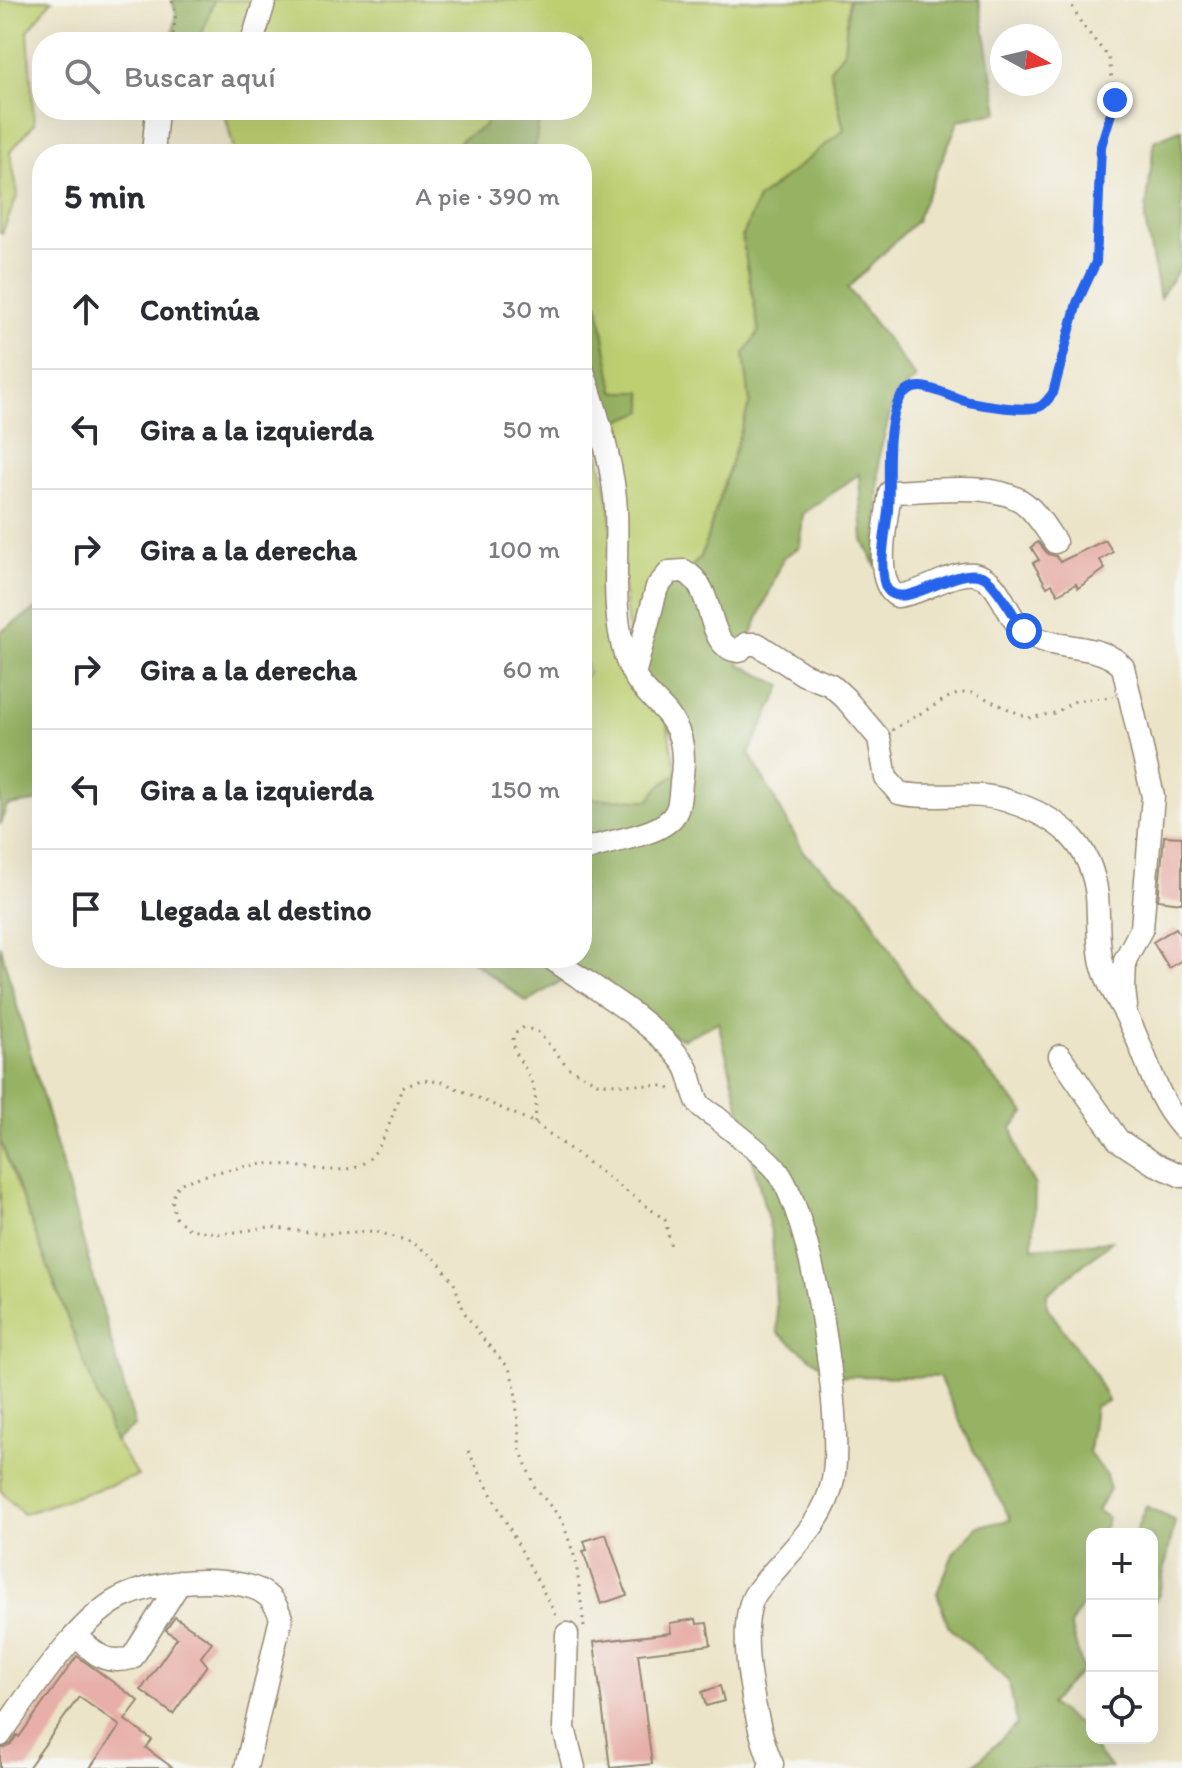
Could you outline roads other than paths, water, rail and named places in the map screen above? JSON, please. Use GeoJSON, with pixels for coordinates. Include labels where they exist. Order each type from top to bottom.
{"type":"FeatureCollection","features":[{"type":"Feature","properties":{"kind":"street"},"geometry":{"type":"LineString","coordinates":[[255,32],[265,0]]}},
{"type":"Feature","properties":{"kind":"street"},"geometry":{"type":"LineString","coordinates":[[154,144],[156,120]]}},
{"type":"Feature","properties":{"kind":"street"},"geometry":{"type":"LineString","coordinates":[[592,399],[601,427],[616,508],[616,610],[626,657],[634,675],[671,716],[681,736],[684,762],[676,812],[668,822],[653,830],[592,848]]}},
{"type":"Feature","properties":{"kind":"street"},"geometry":{"type":"LineString","coordinates":[[1055,542],[1032,510],[1010,495],[984,490],[890,492],[882,572],[890,592],[897,596],[910,595],[961,575],[985,578],[1024,631],[1049,644],[1114,656],[1123,667],[1153,796],[1144,917],[1142,928],[1125,960],[1124,989],[1129,1019]]}},
{"type":"Feature","properties":{"kind":"street"},"geometry":{"type":"LineString","coordinates":[[634,675],[657,587],[670,572],[684,571],[701,584],[713,625],[730,650],[739,651],[746,644],[757,644],[803,674],[831,685],[879,738],[886,778],[899,793],[942,797],[983,795],[1039,812],[1067,830],[1088,857],[1096,892],[1102,963],[1112,991],[1129,1019],[1165,1108],[1182,1127]]}},
{"type":"Feature","properties":{"kind":"street"},"geometry":{"type":"LineString","coordinates":[[567,968],[665,1041],[684,1064],[698,1103],[757,1150],[776,1170],[789,1189],[806,1242],[827,1349],[834,1416],[833,1479],[819,1518],[754,1596],[748,1617],[750,1688],[757,1728],[772,1764],[769,1768]]}},
{"type":"Feature","properties":{"kind":"street"},"geometry":{"type":"LineString","coordinates":[[1060,1056],[1118,1140],[1153,1163],[1182,1176]]}},
{"type":"Feature","properties":{"kind":"street"},"geometry":{"type":"LineString","coordinates":[[0,1735],[51,1663],[102,1611],[126,1595],[180,1582],[205,1580],[253,1585],[266,1592],[277,1606],[281,1618],[246,1768]]}},
{"type":"Feature","properties":{"kind":"street"},"geometry":{"type":"LineString","coordinates":[[77,1636],[94,1654],[118,1662],[132,1658],[140,1650],[180,1582]]}},
{"type":"Feature","properties":{"kind":"street"},"geometry":{"type":"LineString","coordinates":[[567,1634],[564,1728],[574,1768]]}}]}
